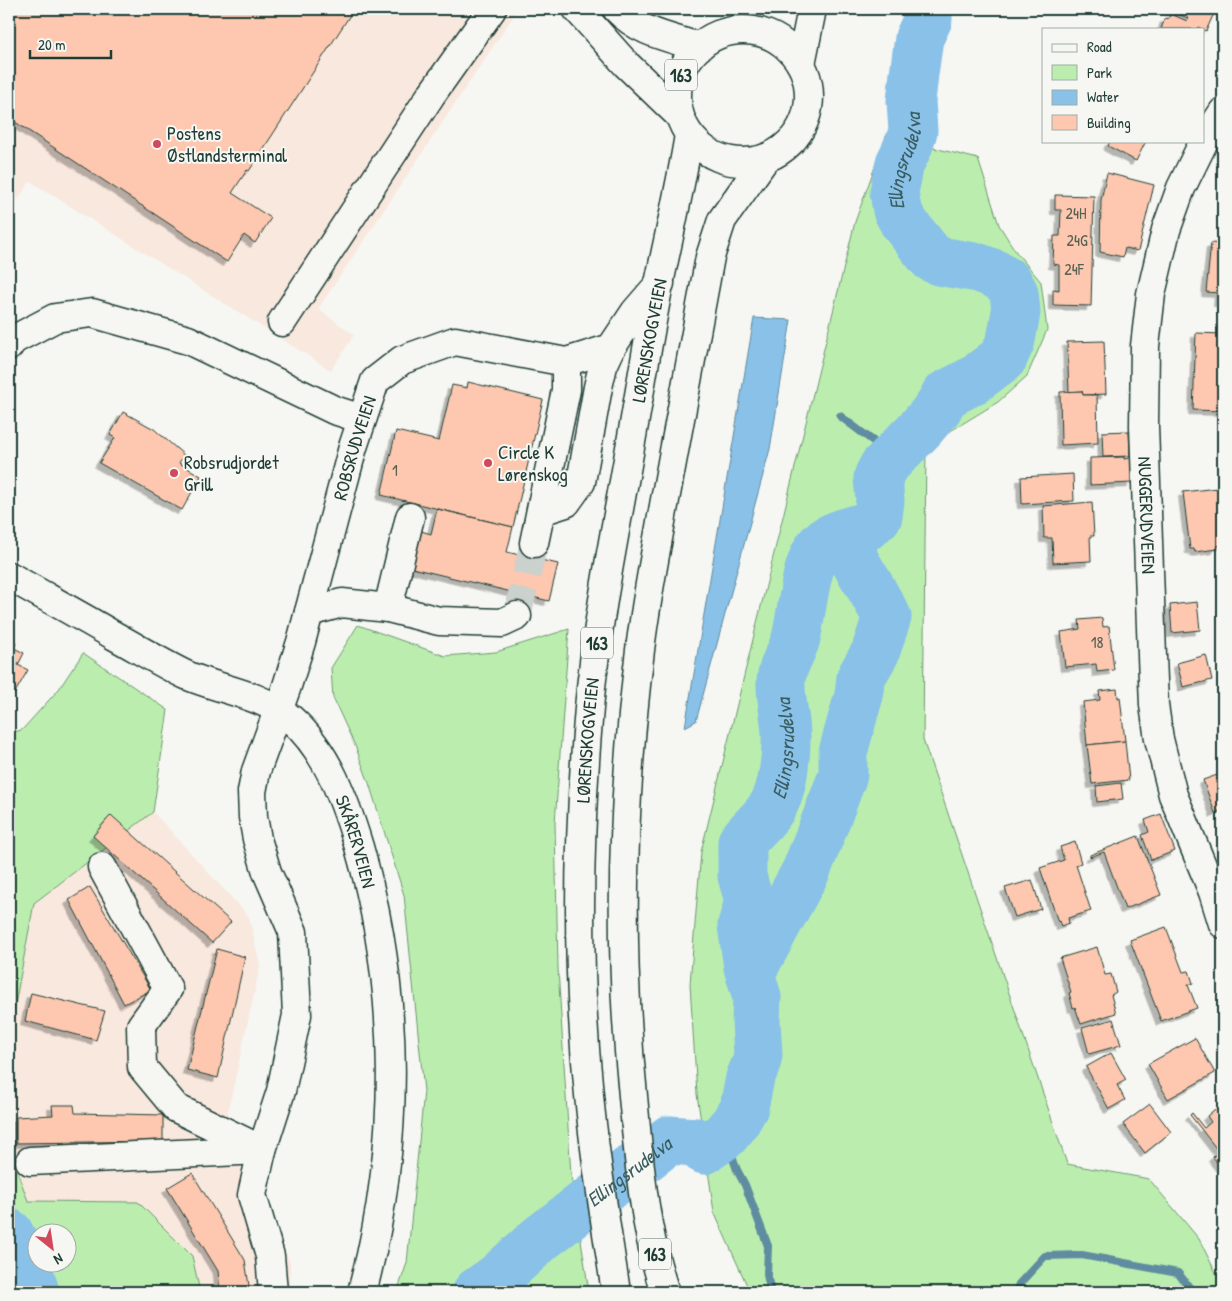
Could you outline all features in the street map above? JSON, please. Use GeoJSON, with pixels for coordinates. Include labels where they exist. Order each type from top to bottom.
{"type":"FeatureCollection","features":[{"type":"Feature","properties":{"kind":"main road"},"geometry":{"type":"LineString","coordinates":[[282,322],[431,95],[492,9]]}},
{"type":"Feature","properties":{"kind":"main road"},"geometry":{"type":"LineString","coordinates":[[577,9],[684,125]]}},
{"type":"Feature","properties":{"kind":"main road"},"geometry":{"type":"LineString","coordinates":[[617,9],[636,26],[699,46]]}},
{"type":"Feature","properties":{"kind":"main road","name":"163"},"geometry":{"type":"LineString","coordinates":[[724,32],[747,9]]}},
{"type":"Feature","properties":{"kind":"main road","name":"163"},"geometry":{"type":"LineString","coordinates":[[802,64],[812,9]]}},
{"type":"Feature","properties":{"kind":"main road","name":"163"},"geometry":{"type":"LineString","coordinates":[[742,30],[760,32],[776,39],[791,50],[802,64],[808,79],[810,96],[808,112],[802,128],[780,152],[765,159],[748,163],[731,162],[715,157],[701,148],[684,125],[677,96],[679,78],[687,61],[699,46],[724,32],[742,30]]}},
{"type":"Feature","properties":{"kind":"main road","name":"NUGGERUDVEIEN"},"geometry":{"type":"LineString","coordinates":[[1204,141],[1223,112]]}},
{"type":"Feature","properties":{"kind":"main road","name":"LØRENSKOGVEIEN"},"geometry":{"type":"LineString","coordinates":[[616,1292],[595,1157],[584,1028],[580,841],[589,706],[606,580],[660,283],[682,181],[684,125]]}},
{"type":"Feature","properties":{"kind":"main road","name":"NUGGERUDVEIEN"},"geometry":{"type":"LineString","coordinates":[[1204,142],[1181,188],[1166,230],[1152,294],[1145,346],[1144,426],[1154,705],[1159,739],[1173,794],[1213,892],[1223,924]]}},
{"type":"Feature","properties":{"kind":"main road","name":"163"},"geometry":{"type":"LineString","coordinates":[[665,1292],[655,1256],[647,1215],[636,1133],[627,1020],[624,898],[628,773],[640,649],[650,585],[710,257],[722,220],[765,159]]}},
{"type":"Feature","properties":{"kind":"main road"},"geometry":{"type":"LineString","coordinates":[[541,511],[566,503],[581,482],[603,366],[611,348],[635,312],[660,283]]}},
{"type":"Feature","properties":{"kind":"main road"},"geometry":{"type":"LineString","coordinates":[[9,346],[13,340],[55,318],[92,313],[188,340],[334,410],[362,419]]}},
{"type":"Feature","properties":{"kind":"main road","name":"ROBSRUDVEIEN"},"geometry":{"type":"LineString","coordinates":[[274,1292],[270,1256],[252,1195],[262,1150],[281,1090],[297,1015],[293,932],[267,872],[257,839],[253,817],[252,792],[256,771],[293,666],[309,612],[362,419],[375,381],[402,360],[455,341],[566,362]]}},
{"type":"Feature","properties":{"kind":"main road"},"geometry":{"type":"LineString","coordinates":[[534,543],[566,390],[566,362],[611,348]]}},
{"type":"Feature","properties":{"kind":"main road"},"geometry":{"type":"LineString","coordinates":[[388,608],[410,517]]}},
{"type":"Feature","properties":{"kind":"main road","name":"SKÅRERVEIEN"},"geometry":{"type":"LineString","coordinates":[[9,576],[187,675],[278,709],[303,731],[327,764],[347,808],[366,871],[382,950],[391,1035],[390,1114],[383,1195],[373,1251],[362,1292]]}},
{"type":"Feature","properties":{"kind":"main road"},"geometry":{"type":"LineString","coordinates":[[309,612],[342,604],[388,608],[439,621],[502,623],[517,616]]}},
{"type":"Feature","properties":{"kind":"main road"},"geometry":{"type":"LineString","coordinates":[[102,867],[168,989],[141,1026],[142,1066],[176,1108],[262,1150]]}},
{"type":"Feature","properties":{"kind":"main road"},"geometry":{"type":"LineString","coordinates":[[30,1161],[262,1150]]}},
{"type":"Feature","properties":{"kind":"shaded area"},"geometry":{"type":"Polygon","coordinates":[[[9,9],[518,9],[318,309],[354,335],[331,370],[30,181],[9,213],[9,9]]]}},
{"type":"Feature","properties":{"kind":"shaded area"},"geometry":{"type":"Polygon","coordinates":[[[153,812],[249,917],[260,966],[228,1111],[241,1168],[290,1262],[290,1292],[200,1292],[192,1256],[138,1202],[28,1201],[9,1149],[9,1037],[34,903],[153,812]]]}},
{"type":"Feature","properties":{"kind":"green space"},"geometry":{"type":"Polygon","coordinates":[[[886,136],[978,159],[999,225],[1016,252],[1041,282],[1047,330],[1027,376],[998,402],[926,446],[923,740],[1067,1164],[1149,1179],[1199,1239],[1223,1287],[1223,1292],[750,1292],[714,1212],[697,1094],[690,984],[701,852],[855,222],[886,136]]]}},
{"type":"Feature","properties":{"kind":"green space"},"geometry":{"type":"Polygon","coordinates":[[[358,625],[445,656],[496,652],[569,629],[555,823],[558,969],[571,1175],[589,1292],[397,1292],[407,1263],[424,1091],[404,895],[369,783],[356,748],[333,698],[331,668],[358,625]]]}},
{"type":"Feature","properties":{"kind":"green space"},"geometry":{"type":"Polygon","coordinates":[[[83,653],[168,710],[153,812],[34,903],[9,1037],[9,733],[22,730],[59,689],[83,653]]]}},
{"type":"Feature","properties":{"kind":"green space"},"geometry":{"type":"Polygon","coordinates":[[[9,1149],[28,1201],[138,1202],[192,1256],[200,1292],[9,1292],[9,1149]]]}},
{"type":"Feature","properties":{"kind":"water"},"geometry":{"type":"Polygon","coordinates":[[[754,318],[791,320],[770,449],[696,721],[685,727],[754,318]]]}},
{"type":"Feature","properties":{"kind":"building","name":"Postens Østlandsterminal"},"geometry":{"type":"Polygon","coordinates":[[[9,9],[354,9],[249,171],[247,170],[232,193],[271,218],[255,243],[244,235],[227,262],[9,118],[9,9]]]}},
{"type":"Feature","properties":{"kind":"building"},"geometry":{"type":"Polygon","coordinates":[[[1165,9],[1216,9],[1206,31],[1204,28],[1198,27],[1161,28],[1165,18],[1168,19],[1171,14],[1187,21],[1188,18],[1165,9]]]}},
{"type":"Feature","properties":{"kind":"building"},"geometry":{"type":"Polygon","coordinates":[[[1110,142],[1146,142],[1136,161],[1108,146],[1110,142]]]}},
{"type":"Feature","properties":{"kind":"building"},"geometry":{"type":"Polygon","coordinates":[[[1107,173],[1154,185],[1138,251],[1125,248],[1123,257],[1100,252],[1101,200],[1107,173]]]}},
{"type":"Feature","properties":{"kind":"building"},"geometry":{"type":"Polygon","coordinates":[[[1055,195],[1094,196],[1091,306],[1053,305],[1053,289],[1059,290],[1059,265],[1053,264],[1054,236],[1060,236],[1061,210],[1055,210],[1055,195]]]}},
{"type":"Feature","properties":{"kind":"building"},"geometry":{"type":"Polygon","coordinates":[[[1211,243],[1223,244],[1223,302],[1218,302],[1219,293],[1206,292],[1211,243]]]}},
{"type":"Feature","properties":{"kind":"building"},"geometry":{"type":"Polygon","coordinates":[[[1196,333],[1223,334],[1223,411],[1193,410],[1196,333]]]}},
{"type":"Feature","properties":{"kind":"building"},"geometry":{"type":"Polygon","coordinates":[[[1104,341],[1106,394],[1083,395],[1082,391],[1069,392],[1067,342],[1104,341]]]}},
{"type":"Feature","properties":{"kind":"building"},"geometry":{"type":"Polygon","coordinates":[[[468,382],[543,400],[513,527],[381,495],[396,431],[439,441],[452,385],[467,388],[468,382]]]}},
{"type":"Feature","properties":{"kind":"building"},"geometry":{"type":"Polygon","coordinates":[[[1082,391],[1083,395],[1097,395],[1098,443],[1061,445],[1060,392],[1082,391]]]}},
{"type":"Feature","properties":{"kind":"building"},"geometry":{"type":"Polygon","coordinates":[[[123,412],[154,429],[184,455],[179,463],[201,476],[182,510],[99,463],[115,438],[110,435],[123,412]]]}},
{"type":"Feature","properties":{"kind":"building"},"geometry":{"type":"Polygon","coordinates":[[[1129,431],[1130,456],[1103,457],[1102,432],[1129,431]]]}},
{"type":"Feature","properties":{"kind":"building"},"geometry":{"type":"Polygon","coordinates":[[[1124,457],[1124,459],[1131,458],[1132,483],[1090,485],[1090,458],[1124,457]]]}},
{"type":"Feature","properties":{"kind":"building"},"geometry":{"type":"Polygon","coordinates":[[[1073,474],[1074,501],[1022,504],[1021,477],[1073,474]]]}},
{"type":"Feature","properties":{"kind":"building"},"geometry":{"type":"Polygon","coordinates":[[[1217,488],[1223,545],[1217,546],[1217,549],[1195,552],[1194,549],[1190,549],[1183,492],[1217,488]]]}},
{"type":"Feature","properties":{"kind":"building"},"geometry":{"type":"Polygon","coordinates":[[[1092,502],[1094,536],[1090,536],[1091,561],[1053,563],[1052,538],[1044,538],[1043,506],[1092,502]]]}},
{"type":"Feature","properties":{"kind":"building"},"geometry":{"type":"Polygon","coordinates":[[[437,509],[513,527],[507,552],[558,564],[549,601],[412,568],[421,531],[431,534],[437,509]]]}},
{"type":"Feature","properties":{"kind":"building"},"geometry":{"type":"Polygon","coordinates":[[[1197,602],[1200,630],[1172,633],[1170,605],[1197,602]]]}},
{"type":"Feature","properties":{"kind":"building"},"geometry":{"type":"Polygon","coordinates":[[[1102,618],[1103,627],[1109,626],[1114,670],[1097,672],[1096,664],[1065,667],[1061,632],[1080,629],[1079,620],[1102,618]]]}},
{"type":"Feature","properties":{"kind":"building"},"geometry":{"type":"Polygon","coordinates":[[[9,639],[16,643],[14,648],[24,653],[18,665],[28,670],[9,703],[9,639]]]}},
{"type":"Feature","properties":{"kind":"building"},"geometry":{"type":"Polygon","coordinates":[[[1206,655],[1212,680],[1183,687],[1177,663],[1206,655]]]}},
{"type":"Feature","properties":{"kind":"building"},"geometry":{"type":"Polygon","coordinates":[[[1117,689],[1118,698],[1120,697],[1125,741],[1087,745],[1083,702],[1100,700],[1099,691],[1117,689]]]}},
{"type":"Feature","properties":{"kind":"building"},"geometry":{"type":"Polygon","coordinates":[[[1125,741],[1129,780],[1092,784],[1087,745],[1125,741]]]}},
{"type":"Feature","properties":{"kind":"building"},"geometry":{"type":"Polygon","coordinates":[[[1223,773],[1223,810],[1215,813],[1203,780],[1223,773]]]}},
{"type":"Feature","properties":{"kind":"building"},"geometry":{"type":"Polygon","coordinates":[[[1121,783],[1123,799],[1097,802],[1096,786],[1121,783]]]}},
{"type":"Feature","properties":{"kind":"building"},"geometry":{"type":"Polygon","coordinates":[[[1161,814],[1175,851],[1151,860],[1142,835],[1149,832],[1145,820],[1161,814]]]}},
{"type":"Feature","properties":{"kind":"building"},"geometry":{"type":"Polygon","coordinates":[[[111,815],[231,922],[212,943],[93,836],[111,815]]]}},
{"type":"Feature","properties":{"kind":"building"},"geometry":{"type":"Polygon","coordinates":[[[1138,836],[1161,895],[1125,909],[1104,852],[1090,857],[1090,855],[1138,836]]]}},
{"type":"Feature","properties":{"kind":"building"},"geometry":{"type":"Polygon","coordinates":[[[1075,842],[1081,863],[1076,865],[1091,911],[1068,918],[1069,923],[1061,926],[1040,868],[1064,860],[1060,847],[1075,842]]]}},
{"type":"Feature","properties":{"kind":"building"},"geometry":{"type":"Polygon","coordinates":[[[1032,880],[1041,909],[1015,917],[1005,888],[1032,880]]]}},
{"type":"Feature","properties":{"kind":"building"},"geometry":{"type":"Polygon","coordinates":[[[90,887],[151,990],[124,1004],[69,900],[90,887]]]}},
{"type":"Feature","properties":{"kind":"building"},"geometry":{"type":"Polygon","coordinates":[[[1166,927],[1183,972],[1189,971],[1193,983],[1188,985],[1197,1008],[1161,1021],[1130,940],[1166,927]]]}},
{"type":"Feature","properties":{"kind":"building"},"geometry":{"type":"Polygon","coordinates":[[[1097,947],[1105,975],[1111,974],[1116,992],[1111,995],[1116,1013],[1081,1024],[1075,1007],[1073,1008],[1069,993],[1071,992],[1060,958],[1097,947]]]}},
{"type":"Feature","properties":{"kind":"building"},"geometry":{"type":"Polygon","coordinates":[[[217,949],[245,957],[218,1078],[187,1070],[217,949]]]}},
{"type":"Feature","properties":{"kind":"building"},"geometry":{"type":"Polygon","coordinates":[[[31,993],[105,1011],[96,1040],[25,1021],[31,993]]]}},
{"type":"Feature","properties":{"kind":"building"},"geometry":{"type":"Polygon","coordinates":[[[1113,1019],[1121,1045],[1089,1054],[1082,1028],[1113,1019]]]}},
{"type":"Feature","properties":{"kind":"building"},"geometry":{"type":"Polygon","coordinates":[[[1195,1038],[1215,1073],[1168,1099],[1148,1064],[1195,1038]]]}},
{"type":"Feature","properties":{"kind":"building"},"geometry":{"type":"Polygon","coordinates":[[[1111,1053],[1126,1080],[1117,1085],[1125,1100],[1109,1109],[1086,1067],[1111,1053]]]}},
{"type":"Feature","properties":{"kind":"building"},"geometry":{"type":"Polygon","coordinates":[[[1150,1104],[1171,1132],[1145,1153],[1123,1124],[1150,1104]]]}},
{"type":"Feature","properties":{"kind":"building"},"geometry":{"type":"Polygon","coordinates":[[[1221,1104],[1223,1107],[1223,1170],[1213,1157],[1219,1152],[1190,1115],[1192,1113],[1204,1128],[1211,1122],[1207,1116],[1221,1104]]]}},
{"type":"Feature","properties":{"kind":"building"},"geometry":{"type":"Polygon","coordinates":[[[52,1105],[74,1105],[75,1113],[163,1115],[163,1141],[16,1143],[16,1117],[53,1115],[52,1105]]]}},
{"type":"Feature","properties":{"kind":"building"},"geometry":{"type":"Polygon","coordinates":[[[192,1173],[245,1260],[250,1292],[220,1292],[218,1271],[167,1188],[192,1173]]]}},
{"type":"Feature","properties":{"kind":"waterway","name":"Ellingsrudelva"},"geometry":{"type":"LineString","coordinates":[[477,1292],[498,1277],[541,1238],[669,1140],[696,1142],[704,1150],[725,1135],[735,1123],[744,1107],[750,1078],[758,1055],[757,997],[748,967],[742,925],[749,901],[742,876],[742,842],[771,810],[781,784],[786,741],[781,681],[785,664],[796,638],[812,562],[816,552],[826,541],[837,535],[867,526],[878,516],[880,501],[878,477],[883,467],[921,428],[938,408],[945,395],[974,380],[1003,358],[1011,340],[1016,312],[1014,293],[1008,282],[995,274],[979,268],[932,258],[904,223],[897,210],[894,192],[900,163],[913,131],[911,101],[919,38],[928,19],[926,9]]}},
{"type":"Feature","properties":{"kind":"waterway"},"geometry":{"type":"LineString","coordinates":[[840,416],[893,456]]}},
{"type":"Feature","properties":{"kind":"waterway","name":"Ellingsrudelva"},"geometry":{"type":"LineString","coordinates":[[750,974],[806,871],[829,812],[843,775],[843,752],[859,695],[861,677],[875,653],[887,617],[854,560],[850,532]]}},
{"type":"Feature","properties":{"kind":"waterway"},"geometry":{"type":"LineString","coordinates":[[725,1135],[768,1246],[767,1275],[771,1292]]}},
{"type":"Feature","properties":{"kind":"waterway","name":"Ellingsrudelva"},"geometry":{"type":"LineString","coordinates":[[9,1233],[28,1270],[35,1292]]}},
{"type":"Feature","properties":{"kind":"waterway"},"geometry":{"type":"LineString","coordinates":[[1016,1292],[1019,1284],[1045,1256],[1082,1255],[1178,1273],[1193,1292]]}},
{"type":"Feature","properties":{"kind":"tunnel"},"geometry":{"type":"LineString","coordinates":[[517,616],[534,543]]}},
{"type":"Feature","properties":{"kind":"place","name":"Postens Østlandsterminal"},"geometry":{"type":"Point","coordinates":[157,144]}},
{"type":"Feature","properties":{"kind":"place","name":"Circle K Lørenskog"},"geometry":{"type":"Point","coordinates":[488,463]}},
{"type":"Feature","properties":{"kind":"place","name":"Robsrudjordet Grill"},"geometry":{"type":"Point","coordinates":[174,473]}}]}
